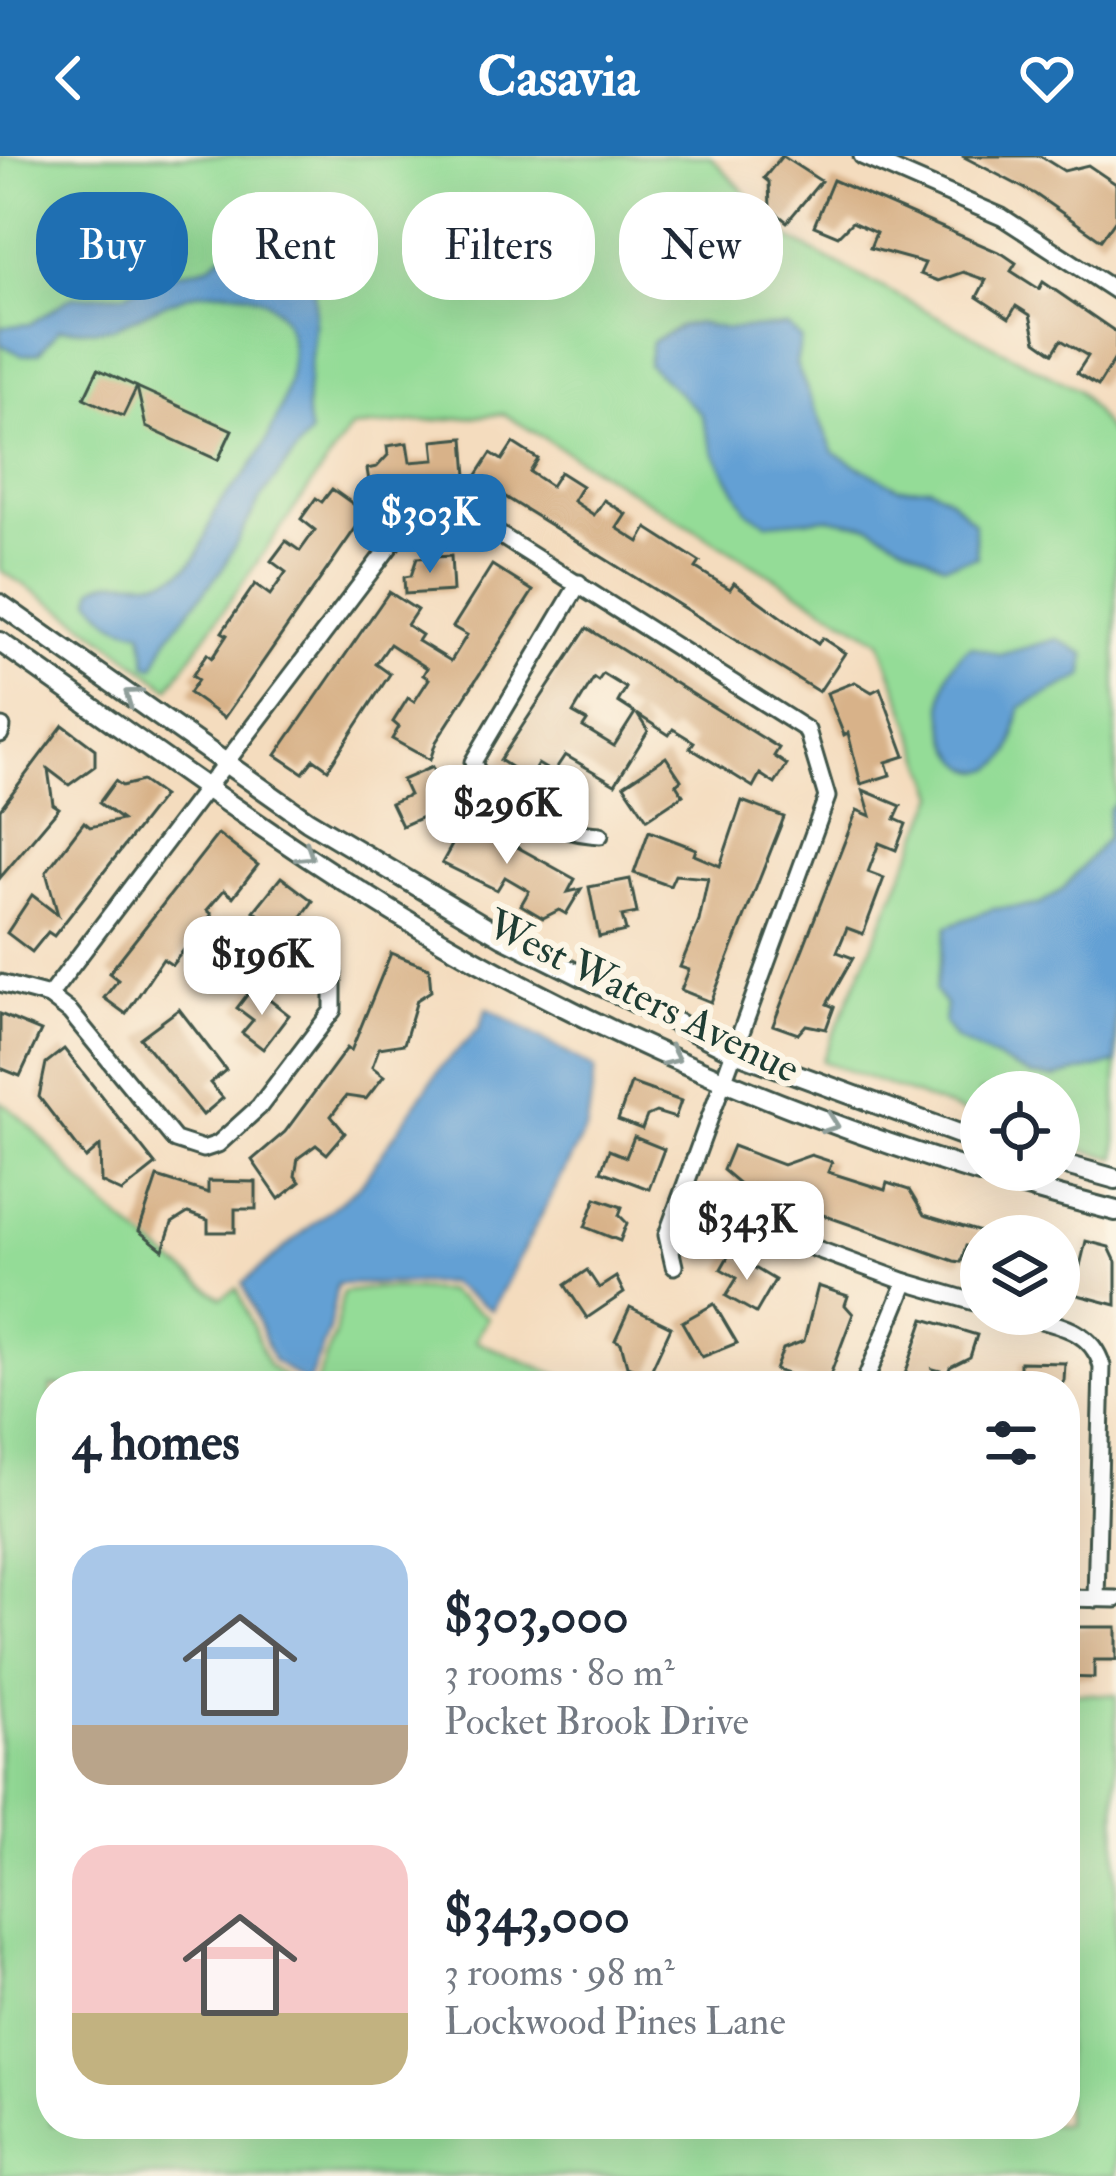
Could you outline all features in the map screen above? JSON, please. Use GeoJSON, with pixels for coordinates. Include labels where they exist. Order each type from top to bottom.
{"type":"FeatureCollection","features":[{"type":"Feature","properties":{"kind":"street"},"geometry":{"type":"LineString","coordinates":[[862,156],[1002,218],[1116,291]]}},
{"type":"Feature","properties":{"kind":"street"},"geometry":{"type":"LineString","coordinates":[[49,996],[402,530],[484,525],[807,730],[827,797],[668,1235],[674,1266]]}},
{"type":"Feature","properties":{"kind":"street"},"geometry":{"type":"LineString","coordinates":[[579,583],[473,762],[482,784],[559,832],[600,835]]}},
{"type":"Feature","properties":{"kind":"street","name":"West Waters Avenue"},"geometry":{"type":"LineString","coordinates":[[0,604],[349,847],[503,937],[735,1052],[960,1134]]}},
{"type":"Feature","properties":{"kind":"street","name":"West Waters Avenue"},"geometry":{"type":"LineString","coordinates":[[0,642],[209,789],[478,961],[723,1081],[886,1144],[1116,1211]]}},
{"type":"Feature","properties":{"kind":"street"},"geometry":{"type":"LineString","coordinates":[[0,983],[49,996],[70,1012],[175,1140],[203,1149],[218,1144],[259,1106],[334,1010],[333,970]]}},
{"type":"Feature","properties":{"kind":"street"},"geometry":{"type":"LineString","coordinates":[[1080,1169],[1116,1179]]}},
{"type":"Feature","properties":{"kind":"street"},"geometry":{"type":"LineString","coordinates":[[681,1199],[960,1298]]}},
{"type":"Feature","properties":{"kind":"street"},"geometry":{"type":"LineString","coordinates":[[869,1371],[906,1282]]}},
{"type":"Feature","properties":{"kind":"street"},"geometry":{"type":"LineString","coordinates":[[1080,1334],[1097,1346],[1102,1366],[1096,1599]]}},
{"type":"Feature","properties":{"kind":"street"},"geometry":{"type":"LineString","coordinates":[[1080,1598],[1116,1599]]}},
{"type":"Feature","properties":{"kind":"green space"},"geometry":{"type":"Polygon","coordinates":[[[0,156],[710,156],[745,192],[619,192],[619,300],[783,300],[783,232],[1078,390],[1116,441],[1116,1158],[1080,1149],[1080,1071],[960,1071],[960,1111],[822,1061],[937,795],[880,641],[504,414],[351,428],[169,688],[75,617],[0,570],[0,156]]]}},
{"type":"Feature","properties":{"kind":"green space"},"geometry":{"type":"Polygon","coordinates":[[[0,1101],[150,1244],[221,1298],[237,1288],[268,1365],[276,1371],[36,1371],[36,2139],[1080,2139],[1080,1694],[1116,1695],[1116,2176],[0,2176],[0,1101]]]}},
{"type":"Feature","properties":{"kind":"green space"},"geometry":{"type":"Polygon","coordinates":[[[375,1288],[446,1291],[488,1317],[475,1341],[548,1371],[321,1371],[335,1334],[343,1292],[375,1288]]]}},
{"type":"Feature","properties":{"kind":"water"},"geometry":{"type":"Polygon","coordinates":[[[212,263],[212,291],[188,296],[188,271],[212,263]]]}},
{"type":"Feature","properties":{"kind":"water"},"geometry":{"type":"Polygon","coordinates":[[[67,300],[176,300],[115,327],[59,329],[39,353],[22,355],[0,344],[0,327],[30,324],[67,300]]]}},
{"type":"Feature","properties":{"kind":"water"},"geometry":{"type":"Polygon","coordinates":[[[261,300],[314,300],[307,408],[310,434],[261,497],[223,568],[168,637],[154,667],[147,665],[142,631],[107,618],[91,599],[94,588],[115,581],[171,577],[201,549],[220,503],[263,448],[285,397],[291,343],[285,321],[261,300]]]}},
{"type":"Feature","properties":{"kind":"water"},"geometry":{"type":"Polygon","coordinates":[[[698,323],[727,329],[787,326],[801,339],[796,364],[834,453],[899,488],[929,487],[948,497],[974,523],[977,557],[944,565],[871,526],[828,518],[768,523],[748,512],[714,453],[701,414],[648,364],[652,342],[681,326],[698,323]]]}},
{"type":"Feature","properties":{"kind":"water"},"geometry":{"type":"Polygon","coordinates":[[[1057,639],[1085,654],[1084,676],[1021,707],[1005,759],[988,770],[972,768],[958,756],[943,713],[954,664],[971,646],[1000,655],[1057,639]]]}},
{"type":"Feature","properties":{"kind":"water"},"geometry":{"type":"Polygon","coordinates":[[[1116,801],[1116,1063],[1080,1072],[1022,1071],[955,1039],[944,1023],[946,1005],[935,991],[947,926],[993,909],[1038,905],[1062,890],[1107,838],[1109,810],[1116,801]]]}},
{"type":"Feature","properties":{"kind":"water"},"geometry":{"type":"Polygon","coordinates":[[[487,1008],[595,1069],[587,1127],[492,1310],[448,1283],[337,1284],[329,1330],[313,1371],[289,1371],[273,1360],[243,1283],[361,1184],[441,1067],[479,1029],[487,1008]]]}},
{"type":"Feature","properties":{"kind":"building"},"geometry":{"type":"Polygon","coordinates":[[[782,156],[821,181],[787,222],[783,192],[769,192],[764,178],[782,156]]]}},
{"type":"Feature","properties":{"kind":"building"},"geometry":{"type":"Polygon","coordinates":[[[962,156],[1040,156],[1064,171],[1088,165],[1116,184],[1116,219],[1101,240],[1035,194],[962,156]]]}},
{"type":"Feature","properties":{"kind":"building"},"geometry":{"type":"Polygon","coordinates":[[[833,180],[1003,254],[1016,263],[1011,271],[1039,289],[1043,282],[1116,332],[1116,357],[1098,386],[1077,373],[1088,356],[1061,340],[1053,353],[1036,341],[1030,315],[1016,306],[1009,318],[977,297],[986,280],[963,272],[938,281],[920,274],[925,263],[870,248],[876,233],[852,222],[838,236],[814,226],[833,180]]]}},
{"type":"Feature","properties":{"kind":"building"},"geometry":{"type":"Polygon","coordinates":[[[98,369],[137,387],[123,416],[84,398],[98,369]]]}},
{"type":"Feature","properties":{"kind":"building"},"geometry":{"type":"Polygon","coordinates":[[[137,387],[232,430],[218,460],[146,427],[137,387]]]}},
{"type":"Feature","properties":{"kind":"building"},"geometry":{"type":"Polygon","coordinates":[[[464,438],[468,489],[372,500],[367,469],[377,467],[388,455],[387,446],[407,443],[410,462],[435,460],[433,441],[464,438]]]}},
{"type":"Feature","properties":{"kind":"building"},"geometry":{"type":"Polygon","coordinates":[[[513,443],[538,459],[530,472],[551,486],[560,472],[582,486],[573,501],[594,515],[604,500],[626,514],[617,528],[639,542],[647,528],[700,562],[696,568],[730,589],[734,583],[818,644],[822,638],[845,653],[819,692],[475,478],[491,453],[502,460],[513,443]]]}},
{"type":"Feature","properties":{"kind":"building"},"geometry":{"type":"Polygon","coordinates":[[[332,489],[366,513],[224,718],[189,693],[198,680],[192,676],[207,654],[212,658],[227,635],[222,632],[255,584],[270,595],[286,572],[271,561],[286,541],[300,551],[315,530],[301,519],[316,498],[322,502],[332,489]]]}},
{"type":"Feature","properties":{"kind":"building"},"geometry":{"type":"Polygon","coordinates":[[[451,556],[453,591],[405,594],[404,577],[411,576],[417,558],[451,556]]]}},
{"type":"Feature","properties":{"kind":"building"},"geometry":{"type":"Polygon","coordinates":[[[492,565],[533,591],[436,742],[430,760],[392,739],[399,727],[393,722],[408,698],[414,702],[429,679],[423,675],[427,668],[390,644],[376,664],[390,674],[328,769],[314,759],[303,773],[276,755],[389,592],[417,610],[407,625],[422,635],[418,641],[451,661],[467,635],[453,627],[492,565]]]}},
{"type":"Feature","properties":{"kind":"building"},"geometry":{"type":"Polygon","coordinates":[[[587,628],[779,748],[774,756],[787,765],[775,784],[760,774],[753,787],[690,748],[694,742],[673,729],[669,735],[637,714],[648,731],[615,784],[565,755],[553,773],[538,764],[529,779],[500,760],[587,628]],[[603,674],[598,681],[594,678],[573,713],[587,721],[583,727],[614,746],[635,713],[618,702],[626,688],[603,674]]]}},
{"type":"Feature","properties":{"kind":"building"},"geometry":{"type":"Polygon","coordinates":[[[855,682],[872,692],[880,688],[905,756],[886,762],[890,775],[861,784],[848,733],[844,735],[827,693],[855,682]]]}},
{"type":"Feature","properties":{"kind":"building"},"geometry":{"type":"Polygon","coordinates":[[[63,725],[95,749],[95,766],[69,785],[48,769],[53,804],[59,808],[0,878],[0,809],[63,725]]]}},
{"type":"Feature","properties":{"kind":"building"},"geometry":{"type":"Polygon","coordinates":[[[666,757],[681,780],[676,784],[683,795],[647,819],[624,785],[666,757]]]}},
{"type":"Feature","properties":{"kind":"building"},"geometry":{"type":"Polygon","coordinates":[[[432,767],[448,806],[402,826],[391,803],[409,795],[402,780],[432,767]]]}},
{"type":"Feature","properties":{"kind":"building"},"geometry":{"type":"Polygon","coordinates":[[[115,781],[122,786],[142,781],[163,796],[54,936],[48,932],[32,952],[7,933],[32,895],[58,915],[46,872],[84,822],[90,827],[122,820],[99,803],[115,781]]]}},
{"type":"Feature","properties":{"kind":"building"},"geometry":{"type":"Polygon","coordinates":[[[863,790],[901,806],[895,819],[906,824],[896,850],[879,843],[868,872],[884,878],[863,934],[847,928],[837,952],[853,958],[827,1004],[834,1007],[826,1029],[806,1025],[798,1034],[773,1025],[857,810],[871,816],[863,790]]]}},
{"type":"Feature","properties":{"kind":"building"},"geometry":{"type":"Polygon","coordinates":[[[742,801],[784,817],[711,1002],[681,990],[689,970],[680,967],[699,921],[708,878],[675,875],[670,886],[634,873],[649,831],[696,849],[694,855],[720,866],[742,801]]]}},
{"type":"Feature","properties":{"kind":"building"},"geometry":{"type":"Polygon","coordinates":[[[454,812],[575,879],[568,892],[581,889],[566,914],[559,910],[543,918],[521,905],[529,891],[505,877],[497,890],[442,863],[452,845],[440,838],[454,812]]]}},
{"type":"Feature","properties":{"kind":"building"},"geometry":{"type":"Polygon","coordinates":[[[218,834],[258,865],[233,897],[224,890],[207,910],[212,914],[172,965],[163,959],[126,1014],[104,998],[118,980],[109,973],[218,834]]]}},
{"type":"Feature","properties":{"kind":"building"},"geometry":{"type":"Polygon","coordinates":[[[281,877],[313,901],[257,979],[223,953],[241,930],[277,929],[254,911],[281,877]]]}},
{"type":"Feature","properties":{"kind":"building"},"geometry":{"type":"Polygon","coordinates":[[[630,879],[637,913],[622,916],[626,931],[599,937],[589,887],[630,879]]]}},
{"type":"Feature","properties":{"kind":"building"},"geometry":{"type":"Polygon","coordinates":[[[391,953],[429,968],[431,991],[417,1000],[404,1044],[379,1048],[372,1067],[384,1076],[366,1099],[346,1096],[331,1116],[345,1133],[327,1154],[316,1145],[298,1158],[295,1176],[300,1182],[279,1199],[252,1160],[285,1132],[347,1048],[351,1051],[391,953]]]}},
{"type":"Feature","properties":{"kind":"building"},"geometry":{"type":"Polygon","coordinates":[[[253,987],[289,1015],[263,1049],[242,1033],[253,1020],[237,1008],[253,987]]]}},
{"type":"Feature","properties":{"kind":"building"},"geometry":{"type":"Polygon","coordinates":[[[179,1009],[226,1070],[210,1083],[223,1098],[203,1115],[140,1038],[179,1009]]]}},
{"type":"Feature","properties":{"kind":"building"},"geometry":{"type":"Polygon","coordinates":[[[0,1014],[41,1031],[20,1076],[0,1068],[0,1014]]]}},
{"type":"Feature","properties":{"kind":"building"},"geometry":{"type":"Polygon","coordinates":[[[64,1049],[156,1165],[122,1192],[101,1182],[100,1146],[86,1158],[39,1097],[46,1063],[64,1049]]]}},
{"type":"Feature","properties":{"kind":"building"},"geometry":{"type":"Polygon","coordinates":[[[631,1083],[681,1101],[675,1118],[656,1112],[647,1116],[642,1129],[618,1120],[631,1083]]]}},
{"type":"Feature","properties":{"kind":"building"},"geometry":{"type":"Polygon","coordinates":[[[634,1137],[664,1149],[649,1189],[601,1171],[609,1150],[626,1157],[634,1137]]]}},
{"type":"Feature","properties":{"kind":"building"},"geometry":{"type":"Polygon","coordinates":[[[733,1146],[783,1165],[811,1155],[832,1162],[828,1172],[885,1190],[887,1183],[909,1190],[924,1215],[960,1226],[960,1262],[743,1187],[723,1170],[733,1146]]]}},
{"type":"Feature","properties":{"kind":"building"},"geometry":{"type":"Polygon","coordinates":[[[157,1177],[208,1193],[208,1181],[256,1182],[256,1209],[235,1209],[235,1232],[208,1232],[208,1220],[188,1213],[172,1223],[163,1250],[139,1231],[157,1177]]]}},
{"type":"Feature","properties":{"kind":"building"},"geometry":{"type":"Polygon","coordinates":[[[596,1198],[622,1207],[619,1215],[627,1223],[620,1241],[585,1227],[596,1198]]]}},
{"type":"Feature","properties":{"kind":"building"},"geometry":{"type":"Polygon","coordinates":[[[1086,1241],[1109,1247],[1116,1262],[1116,1305],[1080,1296],[1086,1241]]]}},
{"type":"Feature","properties":{"kind":"building"},"geometry":{"type":"Polygon","coordinates":[[[730,1253],[775,1280],[756,1313],[726,1296],[737,1278],[721,1269],[730,1253]]]}},
{"type":"Feature","properties":{"kind":"building"},"geometry":{"type":"Polygon","coordinates":[[[587,1270],[599,1288],[616,1277],[624,1293],[587,1318],[565,1285],[587,1270]]]}},
{"type":"Feature","properties":{"kind":"building"},"geometry":{"type":"Polygon","coordinates":[[[818,1286],[848,1296],[845,1305],[853,1314],[832,1371],[775,1370],[783,1349],[804,1341],[818,1286]]]}},
{"type":"Feature","properties":{"kind":"building"},"geometry":{"type":"Polygon","coordinates":[[[714,1304],[737,1343],[702,1357],[682,1322],[714,1304]]]}},
{"type":"Feature","properties":{"kind":"building"},"geometry":{"type":"Polygon","coordinates":[[[630,1307],[671,1327],[651,1371],[627,1366],[621,1343],[615,1340],[630,1307]]]}},
{"type":"Feature","properties":{"kind":"building"},"geometry":{"type":"Polygon","coordinates":[[[924,1319],[960,1330],[960,1335],[977,1335],[970,1357],[949,1371],[906,1371],[924,1319]]]}},
{"type":"Feature","properties":{"kind":"building"},"geometry":{"type":"Polygon","coordinates":[[[1020,1362],[1065,1363],[1065,1371],[1020,1371],[1020,1362]]]}},
{"type":"Feature","properties":{"kind":"building"},"geometry":{"type":"Polygon","coordinates":[[[1080,1627],[1116,1627],[1116,1660],[1094,1660],[1094,1678],[1080,1678],[1080,1627]]]}}]}
